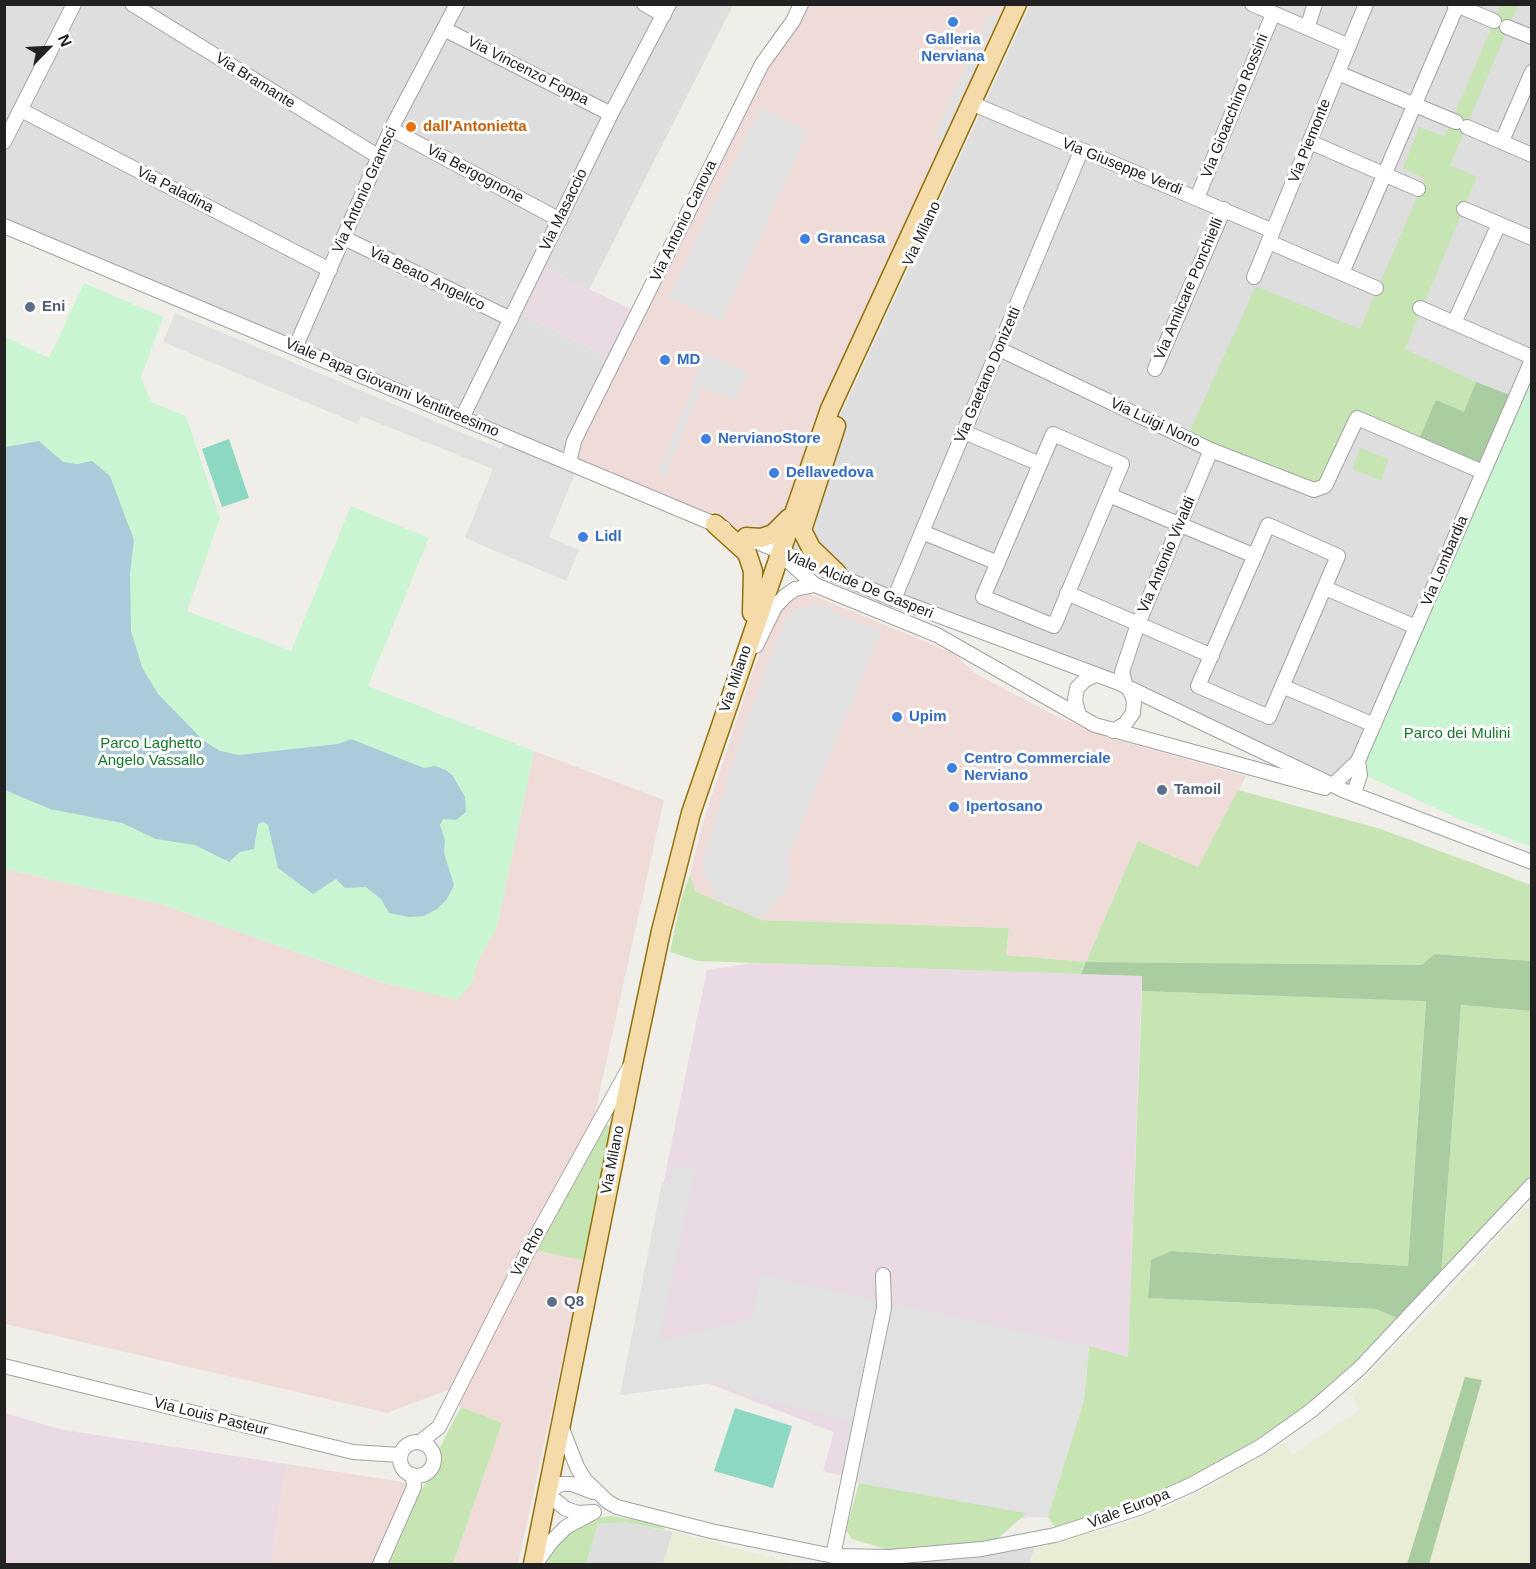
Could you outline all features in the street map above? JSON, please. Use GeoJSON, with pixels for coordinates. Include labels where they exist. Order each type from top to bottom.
{"type":"FeatureCollection","features":[{"type":"Feature","properties":{"kind":"main road","name":"Via Milano"},"geometry":{"type":"LineString","coordinates":[[812,463],[839,413],[976,105],[1017,4]]}},
{"type":"Feature","properties":{"kind":"main road","name":"Via Milano"},"geometry":{"type":"LineString","coordinates":[[534,1564],[546,1493],[634,1059],[691,813],[708,759],[830,409],[976,105],[1028,4]]}},
{"type":"Feature","properties":{"kind":"main road"},"geometry":{"type":"LineString","coordinates":[[837,573],[811,548],[802,530],[828,456],[839,413]]}},
{"type":"Feature","properties":{"kind":"main road"},"geometry":{"type":"LineString","coordinates":[[747,537],[761,538],[773,534],[784,525],[795,509]]}},
{"type":"Feature","properties":{"kind":"main road"},"geometry":{"type":"LineString","coordinates":[[715,524],[747,554],[753,571],[750,636]]}},
{"type":"Feature","properties":{"kind":"street"},"geometry":{"type":"LineString","coordinates":[[4,141],[74,4]]}},
{"type":"Feature","properties":{"kind":"street","name":"Via Bramante"},"geometry":{"type":"LineString","coordinates":[[132,4],[379,157]]}},
{"type":"Feature","properties":{"kind":"street","name":"Via Antonio Gramsci"},"geometry":{"type":"LineString","coordinates":[[295,348],[391,129],[458,4]]}},
{"type":"Feature","properties":{"kind":"street"},"geometry":{"type":"LineString","coordinates":[[644,4],[667,10]]}},
{"type":"Feature","properties":{"kind":"street","name":"Via Antonio Canova"},"geometry":{"type":"LineString","coordinates":[[564,460],[762,64],[793,21],[801,4]]}},
{"type":"Feature","properties":{"kind":"street"},"geometry":{"type":"LineString","coordinates":[[1252,4],[1349,46]]}},
{"type":"Feature","properties":{"kind":"street"},"geometry":{"type":"LineString","coordinates":[[1307,28],[1315,4]]}},
{"type":"Feature","properties":{"kind":"street","name":"Via Piemonte"},"geometry":{"type":"LineString","coordinates":[[1254,277],[1366,4]]}},
{"type":"Feature","properties":{"kind":"street"},"geometry":{"type":"LineString","coordinates":[[1342,273],[1456,5],[1494,21]]}},
{"type":"Feature","properties":{"kind":"street","name":"Via Masaccio"},"geometry":{"type":"LineString","coordinates":[[462,418],[611,114],[667,10]]}},
{"type":"Feature","properties":{"kind":"street","name":"Via Gioacchino Rossini"},"geometry":{"type":"LineString","coordinates":[[1197,198],[1273,14]]}},
{"type":"Feature","properties":{"kind":"street"},"geometry":{"type":"LineString","coordinates":[[1507,27],[1532,37]]}},
{"type":"Feature","properties":{"kind":"street","name":"Via Vincenzo Foppa"},"geometry":{"type":"LineString","coordinates":[[444,29],[611,114]]}},
{"type":"Feature","properties":{"kind":"street"},"geometry":{"type":"LineString","coordinates":[[1502,141],[1532,72]]}},
{"type":"Feature","properties":{"kind":"street"},"geometry":{"type":"LineString","coordinates":[[1338,73],[1532,155]]}},
{"type":"Feature","properties":{"kind":"street","name":"Via Giuseppe Verdi"},"geometry":{"type":"LineString","coordinates":[[976,105],[1081,151],[1224,209],[1342,273],[1376,288]]}},
{"type":"Feature","properties":{"kind":"street","name":"Via Paladina"},"geometry":{"type":"LineString","coordinates":[[21,110],[330,270]]}},
{"type":"Feature","properties":{"kind":"street","name":"Via Bergognone"},"geometry":{"type":"LineString","coordinates":[[391,129],[560,220]]}},
{"type":"Feature","properties":{"kind":"street"},"geometry":{"type":"LineString","coordinates":[[1310,142],[1418,189]]}},
{"type":"Feature","properties":{"kind":"street","name":"Via Gaetano Donizetti"},"geometry":{"type":"LineString","coordinates":[[894,599],[1081,151]]}},
{"type":"Feature","properties":{"kind":"street"},"geometry":{"type":"LineString","coordinates":[[1464,208],[1532,238]]}},
{"type":"Feature","properties":{"kind":"street","name":"Via Amilcare Ponchielli"},"geometry":{"type":"LineString","coordinates":[[1155,369],[1224,209]]}},
{"type":"Feature","properties":{"kind":"street"},"geometry":{"type":"LineString","coordinates":[[1454,323],[1499,224]]}},
{"type":"Feature","properties":{"kind":"street","name":"Viale Papa Giovanni Ventitreesimo"},"geometry":{"type":"LineString","coordinates":[[4,226],[747,537],[778,553]]}},
{"type":"Feature","properties":{"kind":"street","name":"Via Beato Angelico"},"geometry":{"type":"LineString","coordinates":[[344,238],[511,319]]}},
{"type":"Feature","properties":{"kind":"street"},"geometry":{"type":"LineString","coordinates":[[1420,308],[1532,358]]}},
{"type":"Feature","properties":{"kind":"street","name":"Via Luigi Nono"},"geometry":{"type":"LineString","coordinates":[[999,350],[1211,450],[1314,490],[1325,486],[1357,418],[1483,472]]}},
{"type":"Feature","properties":{"kind":"street","name":"Via Lombardia"},"geometry":{"type":"LineString","coordinates":[[1350,791],[1358,761],[1532,358]]}},
{"type":"Feature","properties":{"kind":"street"},"geometry":{"type":"LineString","coordinates":[[964,432],[1040,464]]}},
{"type":"Feature","properties":{"kind":"street"},"geometry":{"type":"LineString","coordinates":[[1053,434],[1122,464],[1109,495],[1054,626],[983,597],[1053,434]]}},
{"type":"Feature","properties":{"kind":"street","name":"Via Antonio Vivaldi"},"geometry":{"type":"LineString","coordinates":[[1128,688],[1122,672],[1138,624],[1211,450]]}},
{"type":"Feature","properties":{"kind":"street"},"geometry":{"type":"LineString","coordinates":[[1109,495],[1255,556]]}},
{"type":"Feature","properties":{"kind":"street"},"geometry":{"type":"LineString","coordinates":[[1268,525],[1338,556],[1325,588],[1269,717],[1198,686],[1268,525]]}},
{"type":"Feature","properties":{"kind":"street"},"geometry":{"type":"LineString","coordinates":[[922,532],[998,563]]}},
{"type":"Feature","properties":{"kind":"street","name":"Viale Alcide De Gasperi"},"geometry":{"type":"LineString","coordinates":[[778,553],[837,573],[894,599],[1128,688],[1350,791],[1532,862]]}},
{"type":"Feature","properties":{"kind":"street","name":"Viale Alcide De Gasperi"},"geometry":{"type":"LineString","coordinates":[[778,553],[815,585],[937,635],[1079,716],[1113,731],[1350,791]]}},
{"type":"Feature","properties":{"kind":"street","name":"Via Milano"},"geometry":{"type":"LineString","coordinates":[[708,759],[774,607],[795,589],[815,585]]}},
{"type":"Feature","properties":{"kind":"street"},"geometry":{"type":"LineString","coordinates":[[1325,588],[1416,627]]}},
{"type":"Feature","properties":{"kind":"street"},"geometry":{"type":"LineString","coordinates":[[1067,593],[1212,656]]}},
{"type":"Feature","properties":{"kind":"street"},"geometry":{"type":"LineString","coordinates":[[1079,716],[1076,700],[1077,688],[1085,680],[1118,670],[1125,662]]}},
{"type":"Feature","properties":{"kind":"street"},"geometry":{"type":"LineString","coordinates":[[1282,686],[1374,725]]}},
{"type":"Feature","properties":{"kind":"street"},"geometry":{"type":"LineString","coordinates":[[1113,731],[1125,724],[1132,713],[1134,700],[1128,688]]}},
{"type":"Feature","properties":{"kind":"street","name":"Via Lombardia"},"geometry":{"type":"LineString","coordinates":[[1350,791],[1360,775],[1358,761]]}},
{"type":"Feature","properties":{"kind":"street","name":"Via Rho"},"geometry":{"type":"LineString","coordinates":[[400,1455],[410,1443],[420,1442],[439,1427],[493,1319],[634,1059]]}},
{"type":"Feature","properties":{"kind":"street","name":"Viale Europa"},"geometry":{"type":"LineString","coordinates":[[560,1423],[577,1467],[598,1495],[617,1507],[711,1531],[833,1556],[917,1556],[1021,1543],[1131,1512],[1218,1471],[1260,1447],[1337,1389],[1532,1185]]}},
{"type":"Feature","properties":{"kind":"street"},"geometry":{"type":"LineString","coordinates":[[833,1556],[884,1308],[883,1275]]}},
{"type":"Feature","properties":{"kind":"street","name":"Via Louis Pasteur"},"geometry":{"type":"LineString","coordinates":[[4,1367],[353,1452],[400,1455]]}},
{"type":"Feature","properties":{"kind":"street"},"geometry":{"type":"LineString","coordinates":[[413,1476],[429,1471],[434,1460],[430,1448],[420,1442]]}},
{"type":"Feature","properties":{"kind":"street"},"geometry":{"type":"LineString","coordinates":[[380,1564],[414,1486],[413,1476],[401,1466],[400,1455]]}},
{"type":"Feature","properties":{"kind":"street"},"geometry":{"type":"LineString","coordinates":[[594,1512],[578,1513],[566,1509],[546,1493],[561,1484],[572,1484],[598,1495]]}},
{"type":"Feature","properties":{"kind":"street","name":"Viale Europa"},"geometry":{"type":"LineString","coordinates":[[534,1564],[566,1527],[594,1512],[617,1507]]}},
{"type":"Feature","properties":{"kind":"shaded area"},"geometry":{"type":"Polygon","coordinates":[[[4,5],[733,5],[589,290],[540,265],[517,312],[613,360],[573,440],[557,456],[5,223],[4,5]]]}},
{"type":"Feature","properties":{"kind":"shaded area"},"geometry":{"type":"Polygon","coordinates":[[[801,5],[1017,5],[830,409],[779,553],[569,463],[762,64],[801,5]]]}},
{"type":"Feature","properties":{"kind":"shaded area"},"geometry":{"type":"Polygon","coordinates":[[[1030,5],[1531,5],[1531,381],[1369,757],[1363,794],[1149,696],[782,550],[814,463],[840,416],[1030,5]]]}},
{"type":"Feature","properties":{"kind":"shaded area"},"geometry":{"type":"Polygon","coordinates":[[[990,13],[998,17],[942,140],[934,136],[990,13]]]}},
{"type":"Feature","properties":{"kind":"shaded area"},"geometry":{"type":"Polygon","coordinates":[[[760,108],[809,130],[722,321],[668,298],[760,108]]]}},
{"type":"Feature","properties":{"kind":"shaded area"},"geometry":{"type":"Polygon","coordinates":[[[540,265],[636,312],[613,360],[517,312],[540,265]]]}},
{"type":"Feature","properties":{"kind":"shaded area"},"geometry":{"type":"Polygon","coordinates":[[[175,313],[501,449],[504,443],[575,473],[549,537],[579,550],[566,581],[465,538],[493,469],[361,416],[358,424],[163,342],[175,313]]]}},
{"type":"Feature","properties":{"kind":"shaded area"},"geometry":{"type":"Polygon","coordinates":[[[706,353],[747,372],[736,400],[701,387],[665,476],[659,473],[706,353]]]}},
{"type":"Feature","properties":{"kind":"shaded area"},"geometry":{"type":"Polygon","coordinates":[[[805,592],[953,653],[976,674],[1054,715],[1110,738],[1246,776],[1198,867],[1138,841],[1086,962],[1006,955],[1009,928],[761,920],[695,891],[690,874],[704,819],[753,671],[776,613],[789,597],[805,592]]]}},
{"type":"Feature","properties":{"kind":"shaded area"},"geometry":{"type":"Polygon","coordinates":[[[815,603],[881,632],[787,858],[790,886],[762,918],[716,899],[704,873],[703,862],[740,738],[785,619],[792,612],[815,603]]]}},
{"type":"Feature","properties":{"kind":"shaded area"},"geometry":{"type":"Polygon","coordinates":[[[534,751],[664,800],[593,1121],[453,1388],[387,1413],[5,1324],[5,869],[161,904],[384,983],[457,999],[473,981],[476,965],[497,927],[534,751]]]}},
{"type":"Feature","properties":{"kind":"shaded area"},"geometry":{"type":"Polygon","coordinates":[[[754,963],[1142,976],[1128,1357],[1089,1347],[1054,1517],[1014,1518],[823,1471],[834,1432],[707,1383],[620,1395],[707,970],[754,963]]]}},
{"type":"Feature","properties":{"kind":"shaded area"},"geometry":{"type":"Polygon","coordinates":[[[674,1166],[695,1169],[659,1341],[751,1319],[761,1275],[1089,1346],[1084,1399],[1048,1517],[841,1480],[850,1421],[737,1393],[722,1382],[620,1395],[662,1182],[670,1183],[674,1166]]]}},
{"type":"Feature","properties":{"kind":"shaded area"},"geometry":{"type":"Polygon","coordinates":[[[535,1250],[584,1261],[518,1564],[453,1564],[502,1423],[456,1405],[535,1250]]]}},
{"type":"Feature","properties":{"kind":"shaded area"},"geometry":{"type":"Polygon","coordinates":[[[4,1413],[63,1430],[287,1464],[271,1564],[5,1564],[4,1413]]]}},
{"type":"Feature","properties":{"kind":"shaded area"},"geometry":{"type":"Polygon","coordinates":[[[287,1464],[403,1482],[421,1490],[389,1564],[271,1564],[287,1464]]]}},
{"type":"Feature","properties":{"kind":"shaded area"},"geometry":{"type":"Polygon","coordinates":[[[623,1522],[673,1532],[663,1564],[586,1564],[598,1524],[623,1522]]]}},
{"type":"Feature","properties":{"kind":"shaded area"},"geometry":{"type":"Polygon","coordinates":[[[1035,1545],[1030,1564],[919,1564],[920,1560],[950,1559],[1035,1545]]]}},
{"type":"Feature","properties":{"kind":"green space"},"geometry":{"type":"Polygon","coordinates":[[[1501,5],[1518,5],[1450,165],[1477,177],[1405,349],[1476,382],[1464,412],[1418,442],[1354,414],[1322,481],[1314,485],[1188,435],[1256,286],[1360,329],[1425,179],[1403,168],[1419,127],[1445,136],[1501,5]]]}},
{"type":"Feature","properties":{"kind":"green space","name":"Parco Laghetto Angelo Vassallo"},"geometry":{"type":"Polygon","coordinates":[[[84,283],[163,317],[141,377],[151,402],[186,416],[220,518],[187,611],[291,651],[351,506],[429,538],[368,686],[534,751],[497,927],[476,965],[473,981],[457,1000],[384,983],[161,904],[5,869],[4,336],[49,358],[84,283]]]}},
{"type":"Feature","properties":{"kind":"green space","name":"Parco dei Mulini"},"geometry":{"type":"Polygon","coordinates":[[[1531,374],[1531,847],[1454,817],[1363,774],[1364,763],[1531,374]]]}},
{"type":"Feature","properties":{"kind":"green space"},"geometry":{"type":"Polygon","coordinates":[[[1476,382],[1510,395],[1481,468],[1418,442],[1436,400],[1464,412],[1476,382]]]}},
{"type":"Feature","properties":{"kind":"green space"},"geometry":{"type":"Polygon","coordinates":[[[229,439],[249,498],[222,507],[202,449],[229,439]]]}},
{"type":"Feature","properties":{"kind":"green space"},"geometry":{"type":"Polygon","coordinates":[[[1360,448],[1389,459],[1381,480],[1352,469],[1360,448]]]}},
{"type":"Feature","properties":{"kind":"green space"},"geometry":{"type":"Polygon","coordinates":[[[1238,790],[1381,829],[1531,885],[1531,961],[1434,954],[1422,965],[1086,962],[1138,841],[1198,867],[1238,790]]]}},
{"type":"Feature","properties":{"kind":"green space"},"geometry":{"type":"Polygon","coordinates":[[[690,874],[695,891],[761,920],[1009,928],[1006,955],[1086,962],[1081,974],[698,961],[670,952],[681,900],[690,874]]]}},
{"type":"Feature","properties":{"kind":"green space"},"geometry":{"type":"Polygon","coordinates":[[[1434,954],[1531,961],[1531,1011],[1461,1005],[1441,1275],[1399,1319],[1376,1309],[1148,1298],[1151,1260],[1171,1251],[1408,1266],[1426,1001],[1142,991],[1142,976],[1081,974],[1086,962],[1422,965],[1434,954]]]}},
{"type":"Feature","properties":{"kind":"green space"},"geometry":{"type":"Polygon","coordinates":[[[1142,991],[1426,1000],[1408,1266],[1172,1251],[1151,1260],[1148,1298],[1376,1309],[1399,1319],[1339,1380],[1271,1431],[1217,1466],[1134,1506],[1056,1528],[1048,1517],[1084,1399],[1089,1346],[1128,1357],[1142,991]]]}},
{"type":"Feature","properties":{"kind":"green space"},"geometry":{"type":"Polygon","coordinates":[[[1461,1005],[1531,1011],[1531,1176],[1441,1275],[1461,1005]]]}},
{"type":"Feature","properties":{"kind":"green space"},"geometry":{"type":"Polygon","coordinates":[[[606,1125],[611,1126],[612,1129],[584,1261],[535,1250],[606,1125]]]}},
{"type":"Feature","properties":{"kind":"green space"},"geometry":{"type":"Polygon","coordinates":[[[1531,1202],[1531,1564],[1030,1564],[1035,1545],[1113,1528],[1188,1499],[1284,1443],[1292,1455],[1360,1410],[1350,1393],[1443,1299],[1531,1202]]]}},
{"type":"Feature","properties":{"kind":"green space"},"geometry":{"type":"Polygon","coordinates":[[[1465,1377],[1482,1380],[1429,1564],[1407,1564],[1465,1377]]]}},
{"type":"Feature","properties":{"kind":"green space"},"geometry":{"type":"Polygon","coordinates":[[[461,1407],[502,1423],[453,1564],[389,1564],[421,1490],[437,1469],[439,1449],[461,1407]]]}},
{"type":"Feature","properties":{"kind":"green space"},"geometry":{"type":"Polygon","coordinates":[[[735,1408],[792,1426],[773,1488],[714,1471],[735,1408]]]}},
{"type":"Feature","properties":{"kind":"green space"},"geometry":{"type":"Polygon","coordinates":[[[859,1483],[1027,1513],[994,1542],[893,1551],[852,1539],[846,1530],[859,1483]]]}},
{"type":"Feature","properties":{"kind":"green space"},"geometry":{"type":"Polygon","coordinates":[[[612,1516],[660,1524],[665,1530],[623,1522],[598,1524],[586,1564],[544,1564],[561,1538],[592,1519],[612,1516]]]}},
{"type":"Feature","properties":{"kind":"green space"},"geometry":{"type":"Polygon","coordinates":[[[673,1532],[789,1562],[801,1564],[663,1564],[673,1532]]]}},
{"type":"Feature","properties":{"kind":"water"},"geometry":{"type":"Polygon","coordinates":[[[39,441],[63,462],[77,464],[92,461],[110,476],[134,540],[130,574],[131,631],[142,667],[158,694],[204,741],[220,751],[239,755],[338,744],[351,739],[424,768],[435,766],[446,770],[453,776],[465,797],[466,812],[456,820],[443,819],[440,825],[445,840],[444,853],[454,885],[447,899],[437,909],[424,916],[409,917],[389,913],[381,899],[366,887],[345,888],[336,879],[313,894],[278,868],[268,825],[263,822],[258,824],[254,849],[240,852],[229,862],[195,845],[156,839],[122,823],[50,809],[5,790],[5,447],[39,441]]]}},
{"type":"Feature","properties":{"kind":"place","name":"Galleria Nerviana"},"geometry":{"type":"Point","coordinates":[953,22]}},
{"type":"Feature","properties":{"kind":"place","name":"dall'Antonietta"},"geometry":{"type":"Point","coordinates":[411,127]}},
{"type":"Feature","properties":{"kind":"place","name":"Grancasa"},"geometry":{"type":"Point","coordinates":[805,239]}},
{"type":"Feature","properties":{"kind":"place","name":"Eni"},"geometry":{"type":"Point","coordinates":[30,307]}},
{"type":"Feature","properties":{"kind":"place","name":"MD"},"geometry":{"type":"Point","coordinates":[665,360]}},
{"type":"Feature","properties":{"kind":"place","name":"NervianoStore"},"geometry":{"type":"Point","coordinates":[706,439]}},
{"type":"Feature","properties":{"kind":"place","name":"Dellavedova"},"geometry":{"type":"Point","coordinates":[774,473]}},
{"type":"Feature","properties":{"kind":"place","name":"Lidl"},"geometry":{"type":"Point","coordinates":[583,537]}},
{"type":"Feature","properties":{"kind":"place","name":"Upim"},"geometry":{"type":"Point","coordinates":[897,717]}},
{"type":"Feature","properties":{"kind":"place","name":"Centro Commerciale Nerviano"},"geometry":{"type":"Point","coordinates":[952,768]}},
{"type":"Feature","properties":{"kind":"place","name":"Tamoil"},"geometry":{"type":"Point","coordinates":[1162,790]}},
{"type":"Feature","properties":{"kind":"place","name":"Ipertosano"},"geometry":{"type":"Point","coordinates":[954,807]}},
{"type":"Feature","properties":{"kind":"place","name":"Q8"},"geometry":{"type":"Point","coordinates":[552,1302]}}]}
